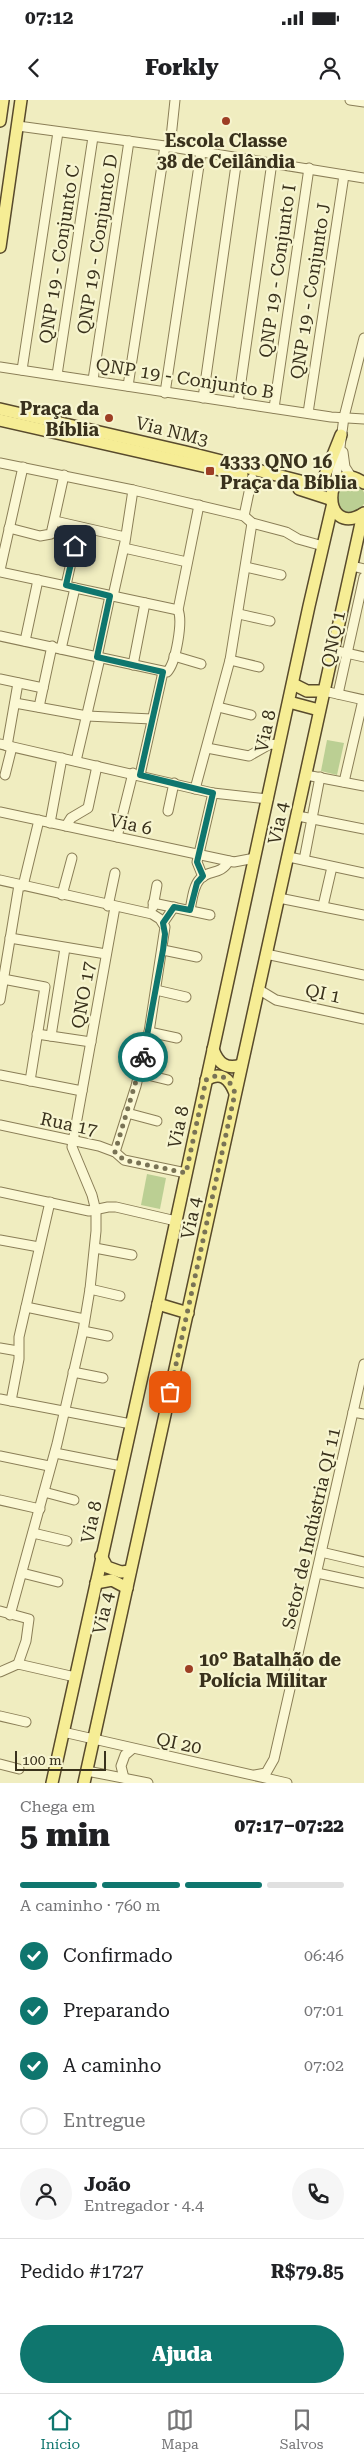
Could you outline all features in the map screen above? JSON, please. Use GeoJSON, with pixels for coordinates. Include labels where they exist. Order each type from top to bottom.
{"type":"FeatureCollection","features":[{"type":"Feature","properties":{"kind":"main road"},"geometry":{"type":"LineString","coordinates":[[0,121],[3,100]]}},
{"type":"Feature","properties":{"kind":"main road"},"geometry":{"type":"LineString","coordinates":[[1,234],[21,100]]}},
{"type":"Feature","properties":{"kind":"main road","name":"Via NM3"},"geometry":{"type":"LineString","coordinates":[[0,409],[321,485],[335,485]]}},
{"type":"Feature","properties":{"kind":"main road","name":"Via NM3"},"geometry":{"type":"LineString","coordinates":[[0,420],[316,493],[331,503],[346,518],[358,517],[363,514]]}},
{"type":"Feature","properties":{"kind":"main road"},"geometry":{"type":"LineString","coordinates":[[321,485],[341,435]]}},
{"type":"Feature","properties":{"kind":"main road"},"geometry":{"type":"LineString","coordinates":[[335,485],[342,479],[352,478],[364,483]]}},
{"type":"Feature","properties":{"kind":"main road","name":"Via 8"},"geometry":{"type":"LineString","coordinates":[[52,1783],[158,1304],[335,485]]}},
{"type":"Feature","properties":{"kind":"main road","name":"Via 4"},"geometry":{"type":"LineString","coordinates":[[84,1783],[363,514]]}},
{"type":"Feature","properties":{"kind":"main road"},"geometry":{"type":"LineString","coordinates":[[293,684],[312,692],[324,691]]}},
{"type":"Feature","properties":{"kind":"main road"},"geometry":{"type":"LineString","coordinates":[[289,702],[319,710]]}},
{"type":"Feature","properties":{"kind":"main road"},"geometry":{"type":"LineString","coordinates":[[213,1049],[218,1060],[224,1065],[235,1067],[241,1064]]}},
{"type":"Feature","properties":{"kind":"main road"},"geometry":{"type":"LineString","coordinates":[[206,1080],[222,1076],[230,1081],[235,1093]]}},
{"type":"Feature","properties":{"kind":"main road"},"geometry":{"type":"LineString","coordinates":[[158,1304],[188,1313]]}},
{"type":"Feature","properties":{"kind":"main road"},"geometry":{"type":"LineString","coordinates":[[101,1556],[108,1567],[120,1572],[130,1571]]}},
{"type":"Feature","properties":{"kind":"main road"},"geometry":{"type":"LineString","coordinates":[[96,1583],[112,1580],[127,1588]]}},
{"type":"Feature","properties":{"kind":"street"},"geometry":{"type":"LineString","coordinates":[[128,386],[175,100]]}},
{"type":"Feature","properties":{"kind":"street"},"geometry":{"type":"LineString","coordinates":[[18,126],[167,146],[364,178]]}},
{"type":"Feature","properties":{"kind":"street"},"geometry":{"type":"LineString","coordinates":[[22,370],[58,132]]}},
{"type":"Feature","properties":{"kind":"street","name":"QNP 19 - Conjunto C"},"geometry":{"type":"LineString","coordinates":[[57,375],[93,137]]}},
{"type":"Feature","properties":{"kind":"street","name":"QNP 19 - Conjunto D"},"geometry":{"type":"LineString","coordinates":[[93,380],[129,141]]}},
{"type":"Feature","properties":{"kind":"street"},"geometry":{"type":"LineString","coordinates":[[165,393],[201,152]]}},
{"type":"Feature","properties":{"kind":"street"},"geometry":{"type":"LineString","coordinates":[[203,398],[237,158]]}},
{"type":"Feature","properties":{"kind":"street"},"geometry":{"type":"LineString","coordinates":[[238,403],[272,162]]}},
{"type":"Feature","properties":{"kind":"street","name":"QNP 19 - Conjunto I"},"geometry":{"type":"LineString","coordinates":[[274,408],[309,168]]}},
{"type":"Feature","properties":{"kind":"street","name":"QNP 19 - Conjunto J"},"geometry":{"type":"LineString","coordinates":[[308,413],[344,175]]}},
{"type":"Feature","properties":{"kind":"street"},"geometry":{"type":"LineString","coordinates":[[335,485],[344,417],[364,338]]}},
{"type":"Feature","properties":{"kind":"street","name":"QNP 19 - Conjunto B"},"geometry":{"type":"LineString","coordinates":[[0,367],[331,417],[364,419]]}},
{"type":"Feature","properties":{"kind":"street"},"geometry":{"type":"LineString","coordinates":[[341,435],[345,466],[352,478]]}},
{"type":"Feature","properties":{"kind":"street"},"geometry":{"type":"LineString","coordinates":[[0,463],[64,475],[244,516],[252,523],[286,532],[298,539],[323,546]]}},
{"type":"Feature","properties":{"kind":"street"},"geometry":{"type":"LineString","coordinates":[[22,467],[0,571],[178,610]]}},
{"type":"Feature","properties":{"kind":"street"},"geometry":{"type":"LineString","coordinates":[[9,528],[46,536],[51,534],[64,475]]}},
{"type":"Feature","properties":{"kind":"street"},"geometry":{"type":"LineString","coordinates":[[244,516],[252,478]]}},
{"type":"Feature","properties":{"kind":"street"},"geometry":{"type":"LineString","coordinates":[[76,761],[111,596],[124,548],[133,490]]}},
{"type":"Feature","properties":{"kind":"street"},"geometry":{"type":"LineString","coordinates":[[0,636],[163,672],[170,670],[181,620],[178,610],[199,505]]}},
{"type":"Feature","properties":{"kind":"street"},"geometry":{"type":"LineString","coordinates":[[55,521],[125,537]]}},
{"type":"Feature","properties":{"kind":"street"},"geometry":{"type":"LineString","coordinates":[[195,789],[230,660],[239,614],[252,523]]}},
{"type":"Feature","properties":{"kind":"street"},"geometry":{"type":"LineString","coordinates":[[39,707],[43,688],[57,648],[70,587],[79,527]]}},
{"type":"Feature","properties":{"kind":"street"},"geometry":{"type":"LineString","coordinates":[[124,548],[187,562]]}},
{"type":"Feature","properties":{"kind":"street"},"geometry":{"type":"LineString","coordinates":[[352,566],[364,569]]}},
{"type":"Feature","properties":{"kind":"street"},"geometry":{"type":"LineString","coordinates":[[246,567],[281,575]]}},
{"type":"Feature","properties":{"kind":"street","name":"QNQ 1"},"geometry":{"type":"LineString","coordinates":[[324,691],[338,694],[347,653],[360,612],[364,577]]}},
{"type":"Feature","properties":{"kind":"street"},"geometry":{"type":"LineString","coordinates":[[25,641],[38,580]]}},
{"type":"Feature","properties":{"kind":"street"},"geometry":{"type":"LineString","coordinates":[[132,665],[146,603]]}},
{"type":"Feature","properties":{"kind":"street"},"geometry":{"type":"LineString","coordinates":[[239,614],[270,621]]}},
{"type":"Feature","properties":{"kind":"street"},"geometry":{"type":"LineString","coordinates":[[333,650],[364,657]]}},
{"type":"Feature","properties":{"kind":"street"},"geometry":{"type":"LineString","coordinates":[[174,656],[201,664]]}},
{"type":"Feature","properties":{"kind":"street"},"geometry":{"type":"LineString","coordinates":[[230,660],[259,667]]}},
{"type":"Feature","properties":{"kind":"street"},"geometry":{"type":"LineString","coordinates":[[117,837],[152,719],[163,672]]}},
{"type":"Feature","properties":{"kind":"street"},"geometry":{"type":"LineString","coordinates":[[0,679],[43,688]]}},
{"type":"Feature","properties":{"kind":"street"},"geometry":{"type":"LineString","coordinates":[[5,776],[6,745],[18,683]]}},
{"type":"Feature","properties":{"kind":"street"},"geometry":{"type":"LineString","coordinates":[[338,694],[363,700],[344,782]]}},
{"type":"Feature","properties":{"kind":"street"},"geometry":{"type":"LineString","coordinates":[[15,702],[87,716],[152,719]]}},
{"type":"Feature","properties":{"kind":"street"},"geometry":{"type":"LineString","coordinates":[[218,707],[247,714]]}},
{"type":"Feature","properties":{"kind":"street"},"geometry":{"type":"LineString","coordinates":[[207,748],[248,756],[270,744],[279,746]]}},
{"type":"Feature","properties":{"kind":"street"},"geometry":{"type":"LineString","coordinates":[[6,745],[213,793],[268,799]]}},
{"type":"Feature","properties":{"kind":"street"},"geometry":{"type":"LineString","coordinates":[[50,823],[62,758]]}},
{"type":"Feature","properties":{"kind":"street"},"geometry":{"type":"LineString","coordinates":[[66,826],[71,818],[88,808],[97,766]]}},
{"type":"Feature","properties":{"kind":"street"},"geometry":{"type":"LineString","coordinates":[[306,775],[364,786]]}},
{"type":"Feature","properties":{"kind":"street"},"geometry":{"type":"LineString","coordinates":[[304,860],[320,777]]}},
{"type":"Feature","properties":{"kind":"street"},"geometry":{"type":"LineString","coordinates":[[168,810],[174,783]]}},
{"type":"Feature","properties":{"kind":"street"},"geometry":{"type":"LineString","coordinates":[[203,876],[197,862],[213,793]]}},
{"type":"Feature","properties":{"kind":"street","name":"Via 6"},"geometry":{"type":"LineString","coordinates":[[0,812],[232,862],[254,858]]}},
{"type":"Feature","properties":{"kind":"street"},"geometry":{"type":"LineString","coordinates":[[298,816],[364,829]]}},
{"type":"Feature","properties":{"kind":"street"},"geometry":{"type":"LineString","coordinates":[[0,1000],[10,936],[21,885],[39,820]]}},
{"type":"Feature","properties":{"kind":"street"},"geometry":{"type":"LineString","coordinates":[[289,856],[364,873]]}},
{"type":"Feature","properties":{"kind":"street"},"geometry":{"type":"LineString","coordinates":[[62,895],[72,858]]}},
{"type":"Feature","properties":{"kind":"street"},"geometry":{"type":"LineString","coordinates":[[190,910],[197,883],[203,876],[222,870],[232,862],[247,870],[251,875]]}},
{"type":"Feature","properties":{"kind":"street"},"geometry":{"type":"LineString","coordinates":[[323,906],[332,866]]}},
{"type":"Feature","properties":{"kind":"street","name":"QNO 17"},"geometry":{"type":"LineString","coordinates":[[72,1140],[106,954],[115,873]]}},
{"type":"Feature","properties":{"kind":"street"},"geometry":{"type":"LineString","coordinates":[[0,880],[152,914],[163,923],[165,934],[163,950],[149,1032],[139,1073],[115,1152]]}},
{"type":"Feature","properties":{"kind":"street"},"geometry":{"type":"LineString","coordinates":[[152,914],[157,885]]}},
{"type":"Feature","properties":{"kind":"street"},"geometry":{"type":"LineString","coordinates":[[279,898],[364,915]]}},
{"type":"Feature","properties":{"kind":"street"},"geometry":{"type":"LineString","coordinates":[[154,903],[210,915]]}},
{"type":"Feature","properties":{"kind":"street"},"geometry":{"type":"LineString","coordinates":[[163,923],[174,907]]}},
{"type":"Feature","properties":{"kind":"street","name":"QNO 17"},"geometry":{"type":"LineString","coordinates":[[0,933],[65,948],[106,954]]}},
{"type":"Feature","properties":{"kind":"street","name":"QNO 17"},"geometry":{"type":"LineString","coordinates":[[51,1036],[65,948]]}},
{"type":"Feature","properties":{"kind":"street"},"geometry":{"type":"LineString","coordinates":[[163,950],[197,957]]}},
{"type":"Feature","properties":{"kind":"street"},"geometry":{"type":"LineString","coordinates":[[266,954],[364,975]]}},
{"type":"Feature","properties":{"kind":"street","name":"QNO 17"},"geometry":{"type":"LineString","coordinates":[[3,979],[59,988]]}},
{"type":"Feature","properties":{"kind":"street"},"geometry":{"type":"LineString","coordinates":[[30,1081],[45,987]]}},
{"type":"Feature","properties":{"kind":"street","name":"QI 1"},"geometry":{"type":"LineString","coordinates":[[258,989],[276,1000],[364,1019]]}},
{"type":"Feature","properties":{"kind":"street"},"geometry":{"type":"LineString","coordinates":[[156,990],[186,997]]}},
{"type":"Feature","properties":{"kind":"street","name":"QI 1"},"geometry":{"type":"LineString","coordinates":[[255,1004],[276,1000]]}},
{"type":"Feature","properties":{"kind":"street"},"geometry":{"type":"LineString","coordinates":[[149,1032],[177,1038]]}},
{"type":"Feature","properties":{"kind":"street","name":"QNO 17"},"geometry":{"type":"LineString","coordinates":[[37,1034],[91,1042]]}},
{"type":"Feature","properties":{"kind":"street"},"geometry":{"type":"LineString","coordinates":[[139,1073],[168,1080]]}},
{"type":"Feature","properties":{"kind":"street"},"geometry":{"type":"LineString","coordinates":[[0,1075],[82,1091]]}},
{"type":"Feature","properties":{"kind":"street"},"geometry":{"type":"LineString","coordinates":[[127,1113],[157,1121]]}},
{"type":"Feature","properties":{"kind":"street","name":"Rua 17"},"geometry":{"type":"LineString","coordinates":[[0,1125],[72,1140],[115,1152],[124,1160],[186,1173]]}},
{"type":"Feature","properties":{"kind":"street"},"geometry":{"type":"LineString","coordinates":[[10,1614],[54,1453],[83,1331],[90,1289],[95,1248],[96,1211],[92,1195],[72,1152],[72,1140]]}},
{"type":"Feature","properties":{"kind":"street"},"geometry":{"type":"LineString","coordinates":[[0,1192],[96,1211],[108,1207],[116,1208],[176,1221]]}},
{"type":"Feature","properties":{"kind":"street"},"geometry":{"type":"LineString","coordinates":[[11,1401],[26,1307],[50,1202]]}},
{"type":"Feature","properties":{"kind":"street"},"geometry":{"type":"LineString","coordinates":[[0,1240],[39,1247]]}},
{"type":"Feature","properties":{"kind":"street"},"geometry":{"type":"LineString","coordinates":[[95,1248],[132,1255]]}},
{"type":"Feature","properties":{"kind":"street"},"geometry":{"type":"LineString","coordinates":[[90,1289],[120,1296]]}},
{"type":"Feature","properties":{"kind":"street"},"geometry":{"type":"LineString","coordinates":[[26,1307],[84,1319]]}},
{"type":"Feature","properties":{"kind":"street"},"geometry":{"type":"LineString","coordinates":[[83,1331],[108,1336]]}},
{"type":"Feature","properties":{"kind":"street"},"geometry":{"type":"LineString","coordinates":[[0,1348],[18,1351]]}},
{"type":"Feature","properties":{"kind":"street","name":"Setor de Indústria QI 11"},"geometry":{"type":"LineString","coordinates":[[274,1758],[354,1412],[361,1392],[364,1364]]}},
{"type":"Feature","properties":{"kind":"street"},"geometry":{"type":"LineString","coordinates":[[73,1372],[103,1378]]}},
{"type":"Feature","properties":{"kind":"street"},"geometry":{"type":"LineString","coordinates":[[0,1399],[131,1424]]}},
{"type":"Feature","properties":{"kind":"street"},"geometry":{"type":"LineString","coordinates":[[354,1412],[364,1414]]}},
{"type":"Feature","properties":{"kind":"street"},"geometry":{"type":"LineString","coordinates":[[54,1453],[121,1466]]}},
{"type":"Feature","properties":{"kind":"street"},"geometry":{"type":"LineString","coordinates":[[0,1456],[49,1466]]}},
{"type":"Feature","properties":{"kind":"street"},"geometry":{"type":"LineString","coordinates":[[44,1492],[74,1500]]}},
{"type":"Feature","properties":{"kind":"street"},"geometry":{"type":"LineString","coordinates":[[0,1500],[40,1509]]}},
{"type":"Feature","properties":{"kind":"street"},"geometry":{"type":"LineString","coordinates":[[33,1533],[67,1541]]}},
{"type":"Feature","properties":{"kind":"street"},"geometry":{"type":"LineString","coordinates":[[321,1552],[364,1562]]}},
{"type":"Feature","properties":{"kind":"street"},"geometry":{"type":"LineString","coordinates":[[22,1573],[58,1582]]}},
{"type":"Feature","properties":{"kind":"street"},"geometry":{"type":"LineString","coordinates":[[317,1573],[364,1583]]}},
{"type":"Feature","properties":{"kind":"street"},"geometry":{"type":"LineString","coordinates":[[0,1611],[29,1620],[26,1641],[18,1664]]}},
{"type":"Feature","properties":{"kind":"street"},"geometry":{"type":"LineString","coordinates":[[0,1672],[18,1664],[75,1677]]}},
{"type":"Feature","properties":{"kind":"street"},"geometry":{"type":"LineString","coordinates":[[0,1716],[26,1722]]}},
{"type":"Feature","properties":{"kind":"street","name":"QI 20"},"geometry":{"type":"LineString","coordinates":[[64,1732],[287,1783]]}},
{"type":"Feature","properties":{"kind":"street"},"geometry":{"type":"LineString","coordinates":[[124,1778],[120,1766],[125,1755],[132,1749]]}},
{"type":"Feature","properties":{"kind":"street"},"geometry":{"type":"LineString","coordinates":[[255,1775],[266,1773],[274,1758]]}},
{"type":"Feature","properties":{"kind":"street"},"geometry":{"type":"LineString","coordinates":[[274,1758],[276,1772],[287,1783]]}},
{"type":"Feature","properties":{"kind":"street"},"geometry":{"type":"LineString","coordinates":[[0,1764],[19,1769]]}},
{"type":"Feature","properties":{"kind":"street"},"geometry":{"type":"LineString","coordinates":[[87,1771],[148,1783]]}},
{"type":"Feature","properties":{"kind":"green space"},"geometry":{"type":"Polygon","coordinates":[[[350,483],[361,487],[365,498],[361,509],[350,513],[339,509],[335,498],[339,487],[350,483]]]}},
{"type":"Feature","properties":{"kind":"green space"},"geometry":{"type":"Polygon","coordinates":[[[327,740],[344,743],[337,775],[321,771],[327,740]]]}},
{"type":"Feature","properties":{"kind":"green space"},"geometry":{"type":"Polygon","coordinates":[[[147,1174],[166,1178],[160,1209],[141,1205],[147,1174]]]}},
{"type":"Feature","properties":{"kind":"way so far"},"geometry":{"type":"LineString","coordinates":[[143,1057],[115,1152],[124,1160],[186,1173],[206,1080],[211,1077],[222,1076],[230,1081],[235,1093],[170,1392]]}},
{"type":"Feature","properties":{"kind":"place","name":"Escola Classe 38 de Ceilândia"},"geometry":{"type":"Point","coordinates":[226,121]}},
{"type":"Feature","properties":{"kind":"place","name":"Praça da Bíblia"},"geometry":{"type":"Point","coordinates":[109,418]}},
{"type":"Feature","properties":{"kind":"place","name":"4333 QNO 16 Praça da Bíblia"},"geometry":{"type":"Point","coordinates":[210,471]}},
{"type":"Feature","properties":{"kind":"place","name":"10° Batalhão de Polícia Militar"},"geometry":{"type":"Point","coordinates":[189,1669]}},
{"type":"Feature","properties":{"kind":"route"},"geometry":{"type":"LineString","coordinates":[[75,546],[66,585],[110,596],[97,657],[163,672],[140,775],[213,793],[197,862],[203,876],[197,883],[190,910],[174,907],[163,923],[165,934],[163,950],[143,1057]]}}]}
